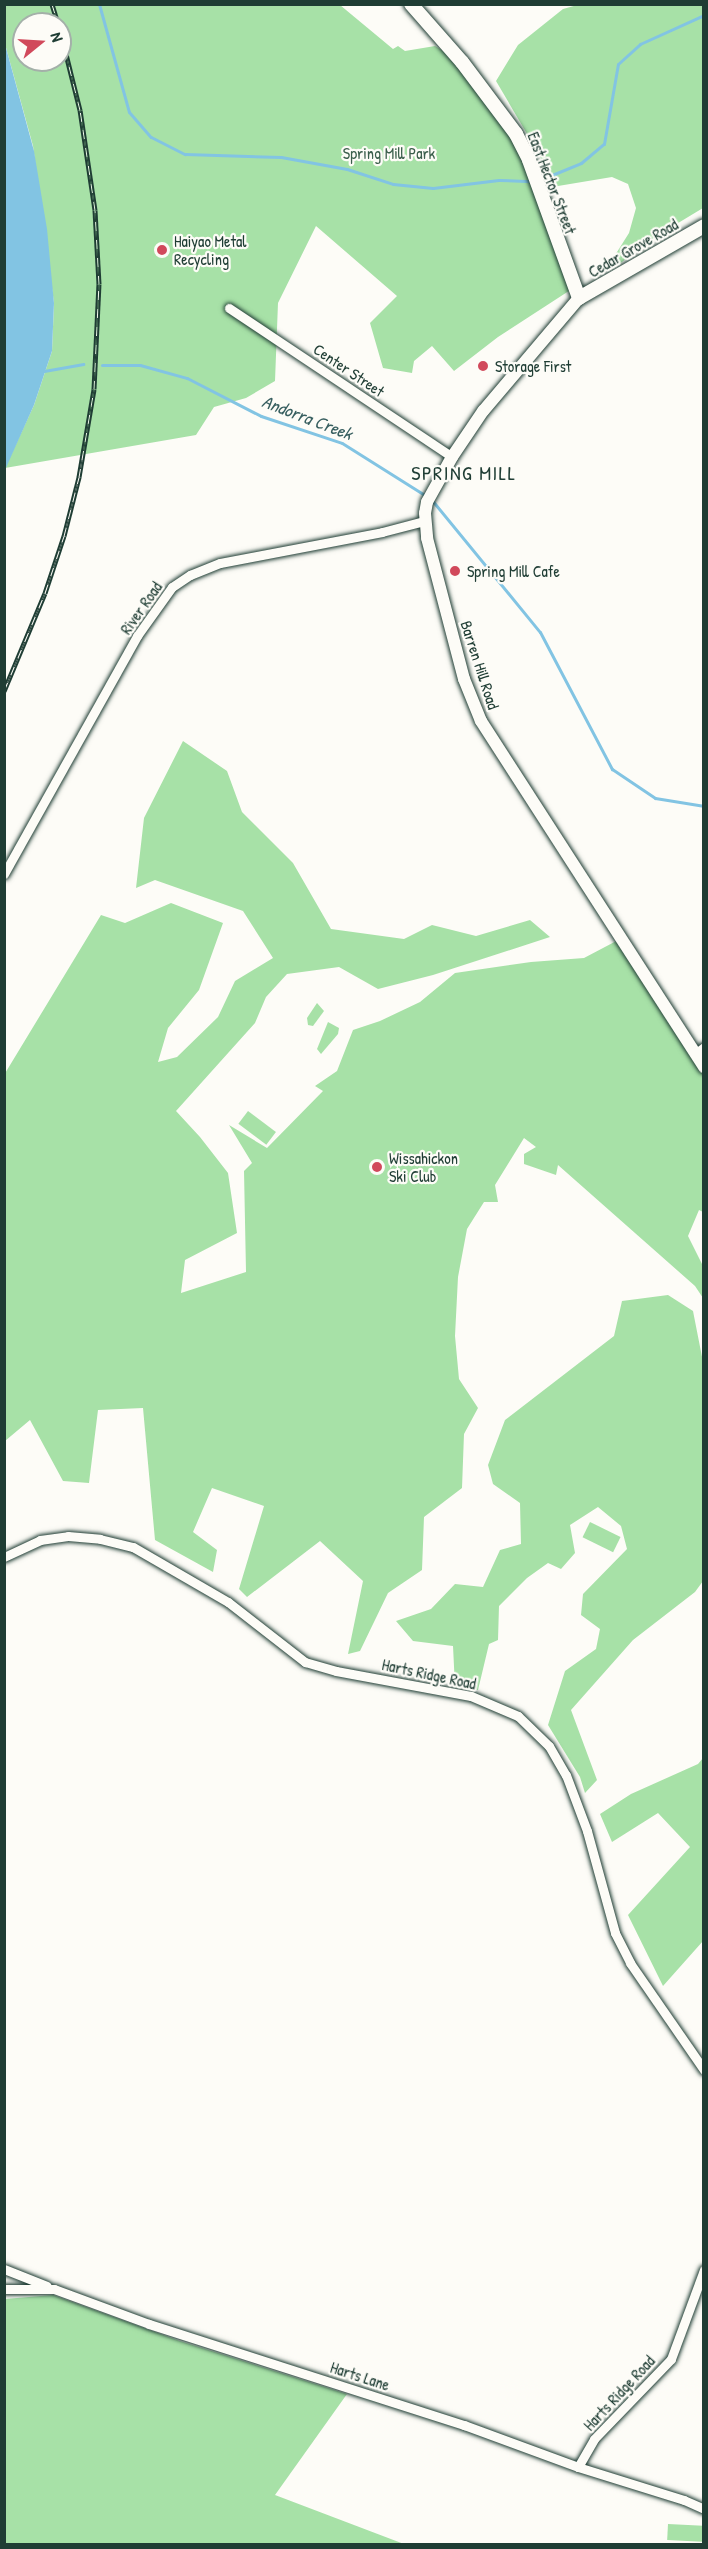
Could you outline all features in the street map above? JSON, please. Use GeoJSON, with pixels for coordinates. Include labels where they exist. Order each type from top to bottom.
{"type":"FeatureCollection","features":[{"type":"Feature","properties":{"kind":"main road","name":"East Hector Street"},"geometry":{"type":"LineString","coordinates":[[411,4],[503,114],[529,160],[579,298]]}},
{"type":"Feature","properties":{"kind":"main road","name":"Cedar Grove Road"},"geometry":{"type":"LineString","coordinates":[[579,298],[704,226]]}},
{"type":"Feature","properties":{"kind":"street","name":"Barren Hill Road"},"geometry":{"type":"LineString","coordinates":[[579,298],[483,411],[435,487],[427,502],[424,521],[430,553],[464,679],[481,721],[699,1050],[704,1067]]}},
{"type":"Feature","properties":{"kind":"street","name":"Center Street"},"geometry":{"type":"LineString","coordinates":[[229,308],[452,457]]}},
{"type":"Feature","properties":{"kind":"street","name":"River Road"},"geometry":{"type":"LineString","coordinates":[[4,874],[137,636],[172,587],[190,575],[220,564],[382,532],[424,521]]}},
{"type":"Feature","properties":{"kind":"street","name":"Harts Ridge Road"},"geometry":{"type":"LineString","coordinates":[[4,1557],[40,1540],[68,1536],[134,1547],[228,1602],[305,1662],[336,1671],[471,1696],[518,1716],[549,1746],[566,1775],[587,1831],[615,1933],[630,1963],[704,2070]]}},
{"type":"Feature","properties":{"kind":"street"},"geometry":{"type":"LineString","coordinates":[[4,2269],[54,2289]]}},
{"type":"Feature","properties":{"kind":"street","name":"Harts Ridge Road"},"geometry":{"type":"LineString","coordinates":[[578,2468],[594,2439],[671,2359],[704,2270]]}},
{"type":"Feature","properties":{"kind":"street","name":"Harts Lane"},"geometry":{"type":"LineString","coordinates":[[4,2289],[54,2289],[149,2324],[464,2425],[578,2468],[684,2500],[704,2509]]}},
{"type":"Feature","properties":{"kind":"green space"},"geometry":{"type":"Polygon","coordinates":[[[581,4],[703,5],[703,208],[655,237],[618,265],[612,260],[629,233],[636,208],[628,184],[612,177],[552,187],[540,156],[496,81],[518,45],[563,9],[581,4]]]}},
{"type":"Feature","properties":{"kind":"green space","name":"Spring Mill Park"},"geometry":{"type":"Polygon","coordinates":[[[4,5],[340,5],[393,49],[398,46],[405,51],[435,46],[462,62],[503,114],[575,287],[498,337],[454,371],[432,346],[414,361],[412,373],[383,368],[370,323],[397,296],[316,226],[278,303],[275,381],[246,398],[214,407],[196,435],[5,468],[34,405],[52,351],[54,303],[33,146],[13,72],[72,72],[72,12],[12,12],[12,70],[5,44],[4,5]]]}},
{"type":"Feature","properties":{"kind":"green space"},"geometry":{"type":"Polygon","coordinates":[[[183,741],[227,771],[242,812],[293,863],[331,929],[404,939],[432,925],[476,936],[530,920],[550,937],[433,975],[378,989],[339,967],[287,974],[266,997],[255,1023],[176,1111],[228,1173],[237,1233],[185,1260],[181,1293],[246,1272],[244,1171],[252,1163],[229,1125],[267,1148],[323,1091],[315,1086],[337,1071],[353,1030],[380,1021],[420,1002],[455,973],[531,962],[584,958],[622,938],[703,1070],[703,1212],[699,1210],[688,1236],[703,1266],[703,1298],[695,1286],[558,1165],[556,1175],[524,1164],[524,1154],[536,1147],[524,1138],[495,1185],[498,1202],[484,1202],[467,1229],[458,1277],[455,1336],[459,1379],[478,1408],[464,1434],[462,1488],[424,1517],[422,1570],[388,1593],[360,1651],[348,1654],[363,1581],[320,1541],[247,1597],[239,1589],[264,1506],[212,1488],[193,1532],[217,1550],[213,1572],[155,1540],[143,1408],[98,1410],[89,1483],[63,1481],[30,1420],[5,1441],[4,1075],[101,915],[125,923],[171,903],[223,923],[199,990],[168,1028],[158,1062],[177,1057],[218,1017],[235,981],[273,958],[243,911],[155,880],[136,888],[144,818],[183,741]]]}},
{"type":"Feature","properties":{"kind":"green space"},"geometry":{"type":"Polygon","coordinates":[[[317,1003],[324,1011],[313,1026],[308,1025],[307,1018],[317,1003]]]}},
{"type":"Feature","properties":{"kind":"green space"},"geometry":{"type":"Polygon","coordinates":[[[328,1022],[339,1028],[338,1034],[321,1054],[317,1049],[328,1022]]]}},
{"type":"Feature","properties":{"kind":"green space"},"geometry":{"type":"Polygon","coordinates":[[[248,1111],[276,1132],[266,1145],[238,1124],[248,1111]]]}},
{"type":"Feature","properties":{"kind":"green space"},"geometry":{"type":"Polygon","coordinates":[[[668,1295],[693,1311],[703,1362],[703,1581],[695,1592],[633,1640],[571,1710],[597,1780],[585,1793],[580,1777],[548,1725],[565,1671],[596,1649],[600,1629],[581,1615],[583,1594],[627,1549],[621,1526],[598,1507],[570,1525],[575,1553],[561,1569],[548,1563],[527,1578],[499,1606],[498,1640],[489,1644],[478,1690],[455,1687],[453,1646],[413,1641],[396,1621],[431,1609],[455,1584],[483,1587],[500,1550],[521,1544],[520,1503],[493,1484],[488,1465],[505,1420],[614,1336],[622,1301],[668,1295]]]}},
{"type":"Feature","properties":{"kind":"green space"},"geometry":{"type":"Polygon","coordinates":[[[590,1522],[621,1537],[613,1552],[583,1537],[590,1522]]]}},
{"type":"Feature","properties":{"kind":"green space"},"geometry":{"type":"Polygon","coordinates":[[[703,1758],[703,1941],[663,1986],[628,1915],[690,1847],[658,1813],[612,1842],[600,1814],[631,1794],[698,1764],[703,1758]]]}},
{"type":"Feature","properties":{"kind":"green space"},"geometry":{"type":"Polygon","coordinates":[[[53,2295],[180,2341],[347,2394],[275,2495],[404,2544],[5,2544],[5,2299],[53,2295]]]}},
{"type":"Feature","properties":{"kind":"green space"},"geometry":{"type":"Polygon","coordinates":[[[668,2524],[703,2526],[702,2542],[667,2540],[668,2524]]]}},
{"type":"Feature","properties":{"kind":"water"},"geometry":{"type":"Polygon","coordinates":[[[5,44],[34,151],[47,229],[54,303],[52,351],[34,405],[5,470],[5,44]]]}},
{"type":"Feature","properties":{"kind":"waterway"},"geometry":{"type":"LineString","coordinates":[[99,4],[129,112],[151,137],[185,154],[281,157],[347,169],[393,184],[433,188],[499,180],[532,181]]}},
{"type":"Feature","properties":{"kind":"waterway"},"geometry":{"type":"LineString","coordinates":[[542,179],[581,163],[604,144],[618,64],[640,44],[704,15]]}},
{"type":"Feature","properties":{"kind":"waterway","name":"Andorra Creek"},"geometry":{"type":"LineString","coordinates":[[44,371],[83,364]]}},
{"type":"Feature","properties":{"kind":"waterway","name":"Andorra Creek"},"geometry":{"type":"LineString","coordinates":[[102,365],[140,365],[187,378],[261,416],[342,443],[426,496]]}},
{"type":"Feature","properties":{"kind":"waterway","name":"Andorra Creek"},"geometry":{"type":"LineString","coordinates":[[431,499],[540,632],[612,769],[655,798],[704,806]]}},
{"type":"Feature","properties":{"kind":"railway"},"geometry":{"type":"LineString","coordinates":[[52,4],[54,12]]}},
{"type":"Feature","properties":{"kind":"railway"},"geometry":{"type":"LineString","coordinates":[[4,691],[45,593],[64,536],[79,477],[94,389],[99,284],[95,210],[80,110],[70,72]]}},
{"type":"Feature","properties":{"kind":"place","name":"Haiyao Metal Recycling"},"geometry":{"type":"Point","coordinates":[162,250]}},
{"type":"Feature","properties":{"kind":"place","name":"Storage First"},"geometry":{"type":"Point","coordinates":[483,366]}},
{"type":"Feature","properties":{"kind":"place","name":"Spring Mill Cafe"},"geometry":{"type":"Point","coordinates":[455,571]}},
{"type":"Feature","properties":{"kind":"place","name":"Wissahickon Ski Club"},"geometry":{"type":"Point","coordinates":[377,1167]}},
{"type":"Feature","properties":{"kind":"district","name":"SPRING MILL"},"geometry":{"type":"Point","coordinates":[464,472]}}]}
